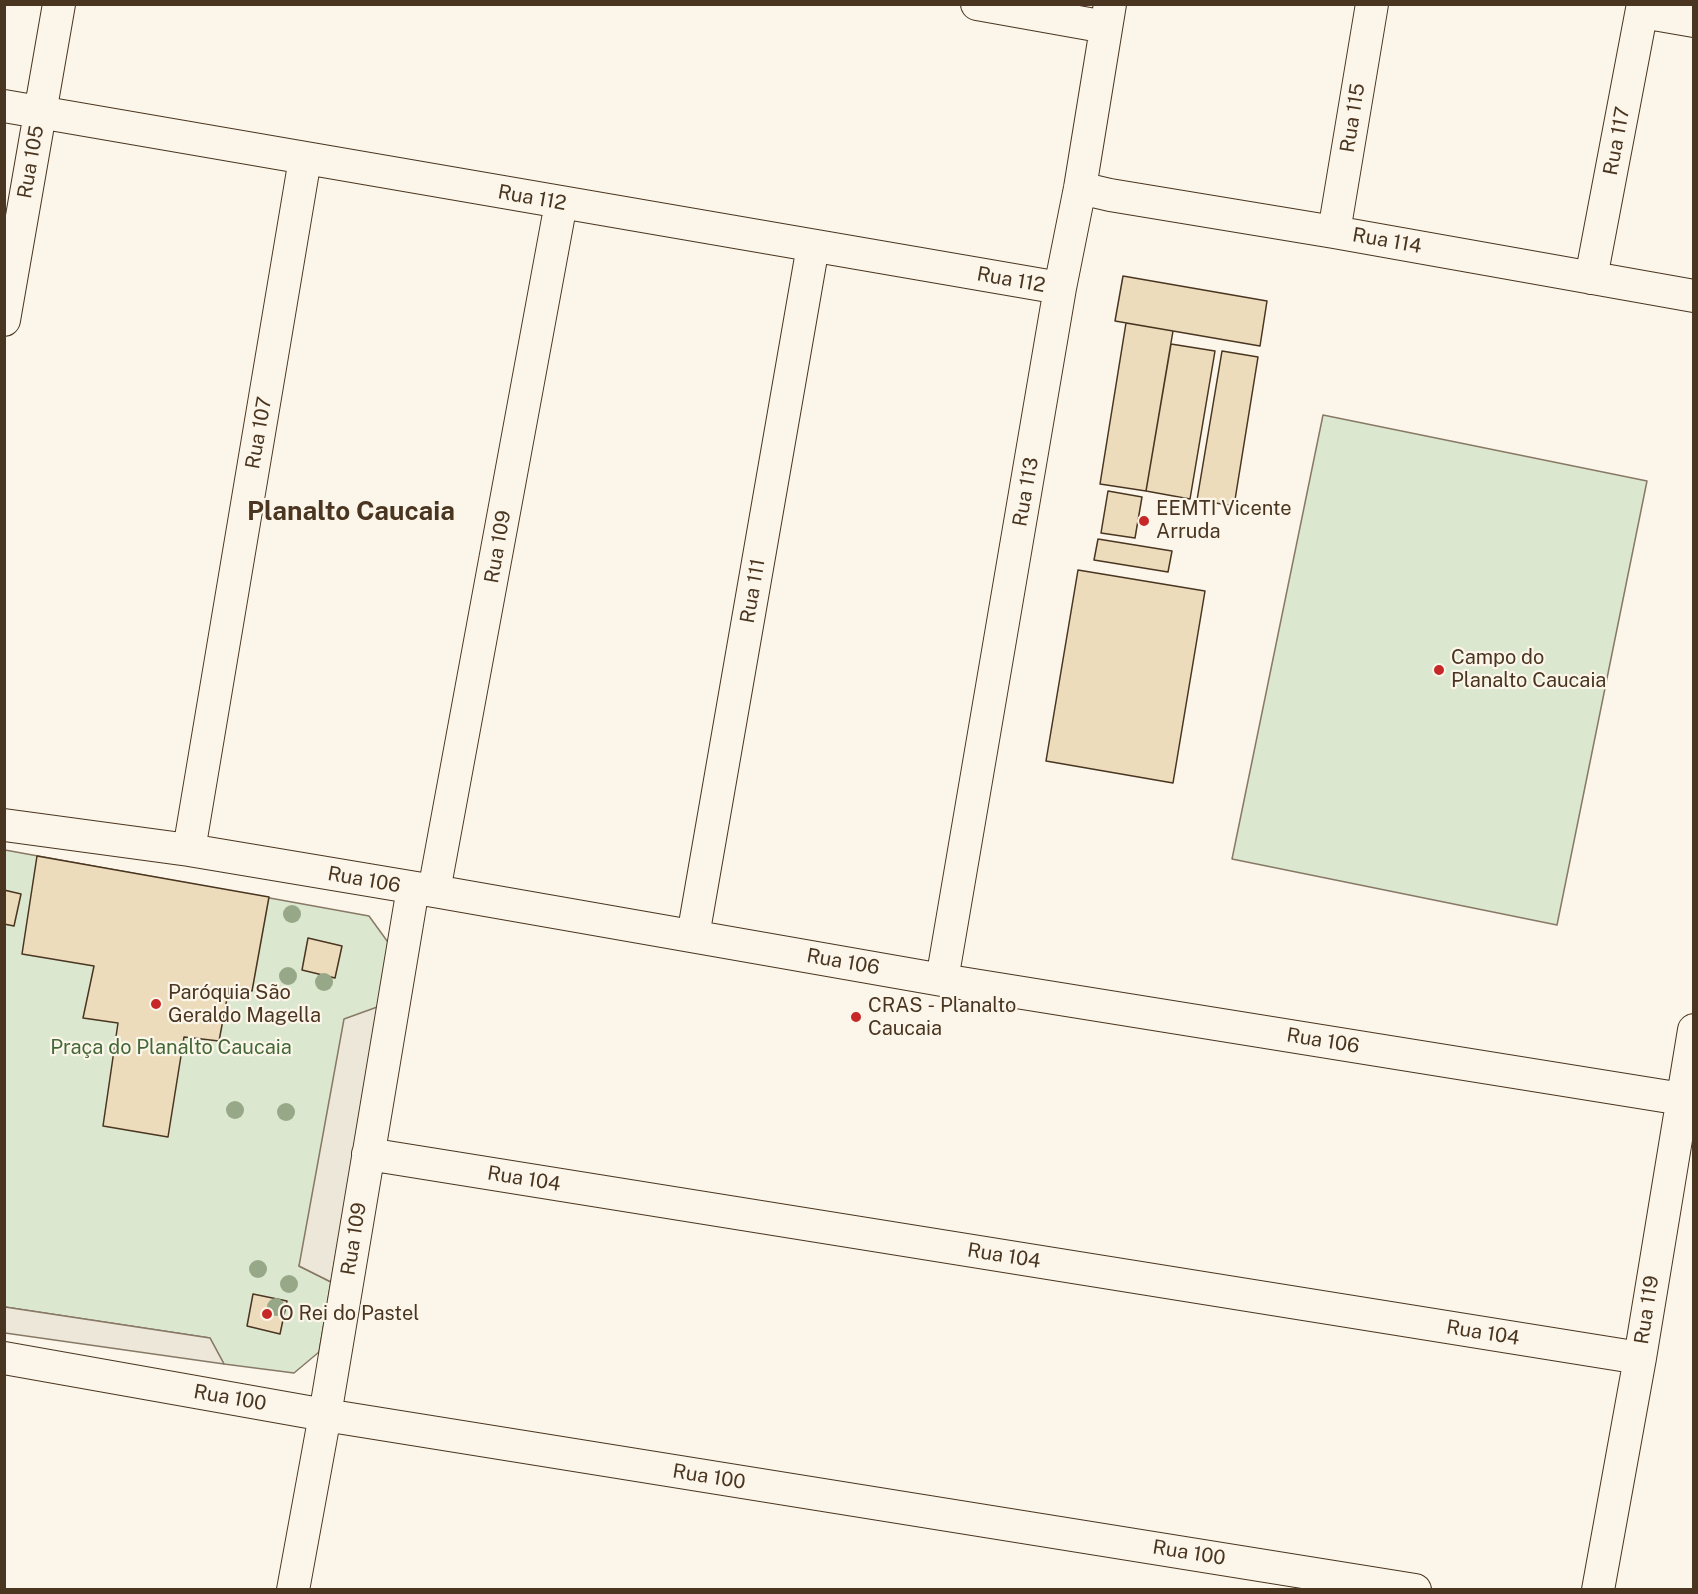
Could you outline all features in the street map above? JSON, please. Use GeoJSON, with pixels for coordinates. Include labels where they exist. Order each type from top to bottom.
{"type":"FeatureCollection","features":[{"type":"Feature","properties":{"kind":"street","name":"Rua 105"},"geometry":{"type":"LineString","coordinates":[[4,320],[59,4]]}},
{"type":"Feature","properties":{"kind":"street"},"geometry":{"type":"LineString","coordinates":[[977,4],[1108,16]]}},
{"type":"Feature","properties":{"kind":"street","name":"Rua 115"},"geometry":{"type":"LineString","coordinates":[[1334,232],[1372,4]]}},
{"type":"Feature","properties":{"kind":"street"},"geometry":{"type":"LineString","coordinates":[[1642,8],[1694,21]]}},
{"type":"Feature","properties":{"kind":"street","name":"Rua 117"},"geometry":{"type":"LineString","coordinates":[[1591,278],[1642,8]]}},
{"type":"Feature","properties":{"kind":"street","name":"Rua 113"},"geometry":{"type":"LineString","coordinates":[[942,980],[1108,16]]}},
{"type":"Feature","properties":{"kind":"street","name":"Rua 112"},"geometry":{"type":"LineString","coordinates":[[4,106],[1060,288]]}},
{"type":"Feature","properties":{"kind":"street","name":"Rua 107"},"geometry":{"type":"LineString","coordinates":[[189,850],[304,159]]}},
{"type":"Feature","properties":{"kind":"street","name":"Rua 114"},"geometry":{"type":"LineString","coordinates":[[1080,188],[1694,296]]}},
{"type":"Feature","properties":{"kind":"street","name":"Rua 109"},"geometry":{"type":"LineString","coordinates":[[293,1590],[325,1415],[368,1154],[561,203]]}},
{"type":"Feature","properties":{"kind":"street","name":"Rua 111"},"geometry":{"type":"LineString","coordinates":[[693,936],[813,246]]}},
{"type":"Feature","properties":{"kind":"street","name":"Rua 106"},"geometry":{"type":"LineString","coordinates":[[4,825],[189,850],[942,980],[1682,1099]]}},
{"type":"Feature","properties":{"kind":"street","name":"Rua 119"},"geometry":{"type":"LineString","coordinates":[[1598,1590],[1640,1358],[1694,1030]]}},
{"type":"Feature","properties":{"kind":"street","name":"Rua 104"},"geometry":{"type":"LineString","coordinates":[[368,1154],[1640,1358]]}},
{"type":"Feature","properties":{"kind":"street","name":"Rua 100"},"geometry":{"type":"LineString","coordinates":[[4,1358],[325,1415],[1415,1590]]}},
{"type":"Feature","properties":{"kind":"green space","name":"Campo do Planalto Caucaia"},"geometry":{"type":"Polygon","coordinates":[[[1323,415],[1647,481],[1557,925],[1232,859],[1323,415]]]}},
{"type":"Feature","properties":{"kind":"green space","name":"Praça do Planalto Caucaia"},"geometry":{"type":"Polygon","coordinates":[[[5,850],[369,916],[390,945],[380,1006],[299,1266],[331,1282],[319,1352],[294,1373],[224,1364],[210,1338],[5,1307],[5,850]]]}},
{"type":"Feature","properties":{"kind":"shaded area"},"geometry":{"type":"Polygon","coordinates":[[[380,1006],[331,1282],[299,1266],[344,1019],[380,1006]]]}},
{"type":"Feature","properties":{"kind":"shaded area"},"geometry":{"type":"Polygon","coordinates":[[[5,1307],[210,1338],[224,1364],[5,1333],[5,1307]]]}},
{"type":"Feature","properties":{"kind":"building"},"geometry":{"type":"Polygon","coordinates":[[[1123,276],[1267,301],[1260,346],[1115,321],[1123,276]]]}},
{"type":"Feature","properties":{"kind":"building"},"geometry":{"type":"Polygon","coordinates":[[[1126,323],[1173,331],[1146,491],[1100,484],[1126,323]]]}},
{"type":"Feature","properties":{"kind":"building"},"geometry":{"type":"Polygon","coordinates":[[[1171,344],[1215,351],[1190,499],[1146,491],[1171,344]]]}},
{"type":"Feature","properties":{"kind":"building"},"geometry":{"type":"Polygon","coordinates":[[[1222,351],[1258,357],[1234,506],[1197,500],[1222,351]]]}},
{"type":"Feature","properties":{"kind":"building"},"geometry":{"type":"Polygon","coordinates":[[[1108,491],[1142,497],[1135,538],[1101,533],[1108,491]]]}},
{"type":"Feature","properties":{"kind":"building"},"geometry":{"type":"Polygon","coordinates":[[[1098,539],[1172,551],[1168,572],[1094,560],[1098,539]]]}},
{"type":"Feature","properties":{"kind":"building"},"geometry":{"type":"Polygon","coordinates":[[[1078,570],[1205,591],[1173,783],[1046,761],[1078,570]]]}},
{"type":"Feature","properties":{"kind":"building","name":"Paróquia São Geraldo Magella"},"geometry":{"type":"Polygon","coordinates":[[[37,856],[269,897],[252,991],[229,988],[219,1041],[184,1037],[168,1137],[103,1126],[118,1023],[83,1018],[94,966],[22,954],[37,856]]]}},
{"type":"Feature","properties":{"kind":"building"},"geometry":{"type":"Polygon","coordinates":[[[4,890],[21,894],[14,926],[4,924],[4,890]]]}},
{"type":"Feature","properties":{"kind":"building"},"geometry":{"type":"Polygon","coordinates":[[[308,938],[342,946],[335,978],[302,970],[308,938]]]}},
{"type":"Feature","properties":{"kind":"building","name":"O Rei do Pastel"},"geometry":{"type":"Polygon","coordinates":[[[253,1294],[287,1301],[280,1334],[247,1326],[253,1294]]]}},
{"type":"Feature","properties":{"kind":"place","name":"EEMTI Vicente Arruda"},"geometry":{"type":"Point","coordinates":[1144,521]}},
{"type":"Feature","properties":{"kind":"place","name":"Campo do Planalto Caucaia"},"geometry":{"type":"Point","coordinates":[1439,670]}},
{"type":"Feature","properties":{"kind":"place","name":"Paróquia São Geraldo Magella"},"geometry":{"type":"Point","coordinates":[156,1004]}},
{"type":"Feature","properties":{"kind":"place","name":"CRAS - Planalto Caucaia"},"geometry":{"type":"Point","coordinates":[856,1017]}},
{"type":"Feature","properties":{"kind":"place","name":"O Rei do Pastel"},"geometry":{"type":"Point","coordinates":[267,1314]}},
{"type":"Feature","properties":{"kind":"district","name":"Planalto Caucaia"},"geometry":{"type":"Point","coordinates":[351,512]}}]}
